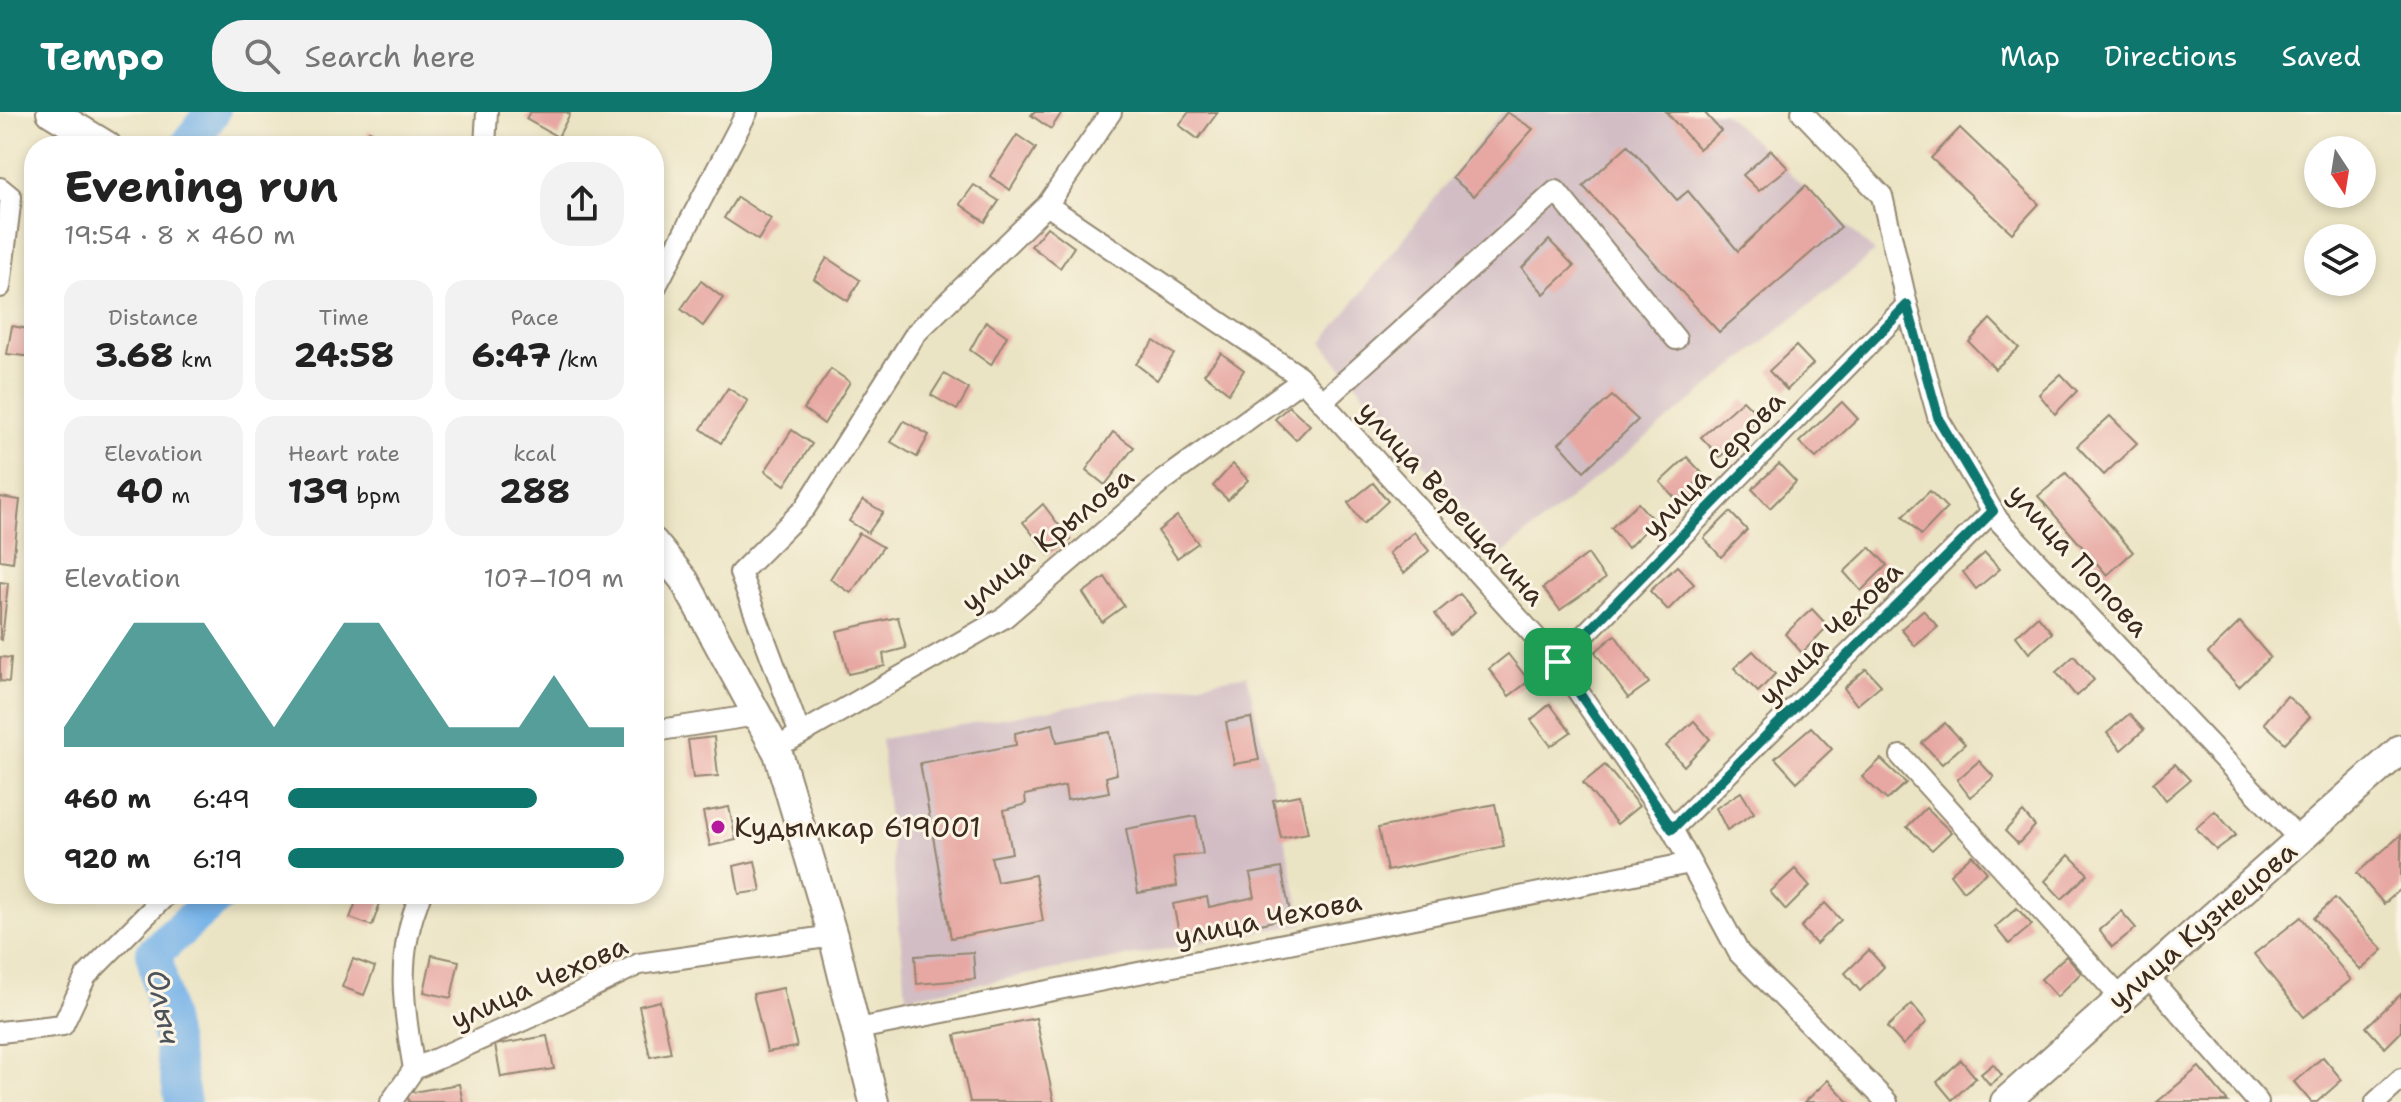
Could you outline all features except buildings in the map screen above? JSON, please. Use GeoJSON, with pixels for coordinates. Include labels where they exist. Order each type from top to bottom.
{"type":"FeatureCollection","features":[{"type":"Feature","properties":{"kind":"main road"},"geometry":{"type":"LineString","coordinates":[[51,112],[91,136]]}},
{"type":"Feature","properties":{"kind":"main road"},"geometry":{"type":"LineString","coordinates":[[664,555],[684,580],[775,748],[833,936],[874,1102]]}},
{"type":"Feature","properties":{"kind":"main road","name":"улица Кузнецова"},"geometry":{"type":"LineString","coordinates":[[2005,1102],[2401,749]]}},
{"type":"Feature","properties":{"kind":"street"},"geometry":{"type":"LineString","coordinates":[[486,136],[487,112]]}},
{"type":"Feature","properties":{"kind":"street"},"geometry":{"type":"LineString","coordinates":[[664,271],[747,112]]}},
{"type":"Feature","properties":{"kind":"street"},"geometry":{"type":"LineString","coordinates":[[800,734],[740,573],[805,508],[916,333],[1047,205],[1111,112]]}},
{"type":"Feature","properties":{"kind":"street","name":"улица Попова"},"geometry":{"type":"LineString","coordinates":[[1802,112],[1882,196],[1907,305],[1939,420],[1993,511],[2299,839]]}},
{"type":"Feature","properties":{"kind":"street"},"geometry":{"type":"LineString","coordinates":[[0,188],[11,197],[0,287]]}},
{"type":"Feature","properties":{"kind":"street"},"geometry":{"type":"LineString","coordinates":[[1322,402],[1556,191],[1676,339]]}},
{"type":"Feature","properties":{"kind":"street","name":"улица Верещагина"},"geometry":{"type":"LineString","coordinates":[[1047,205],[1302,380],[1558,662],[1672,829],[1739,953],[1887,1102]]}},
{"type":"Feature","properties":{"kind":"street","name":"улица Серова"},"geometry":{"type":"LineString","coordinates":[[1558,662],[1907,305]]}},
{"type":"Feature","properties":{"kind":"street","name":"улица Крылова"},"geometry":{"type":"LineString","coordinates":[[775,748],[1005,617],[1163,481],[1302,380]]}},
{"type":"Feature","properties":{"kind":"street","name":"улица Чехова"},"geometry":{"type":"LineString","coordinates":[[1672,829],[1993,511]]}},
{"type":"Feature","properties":{"kind":"street"},"geometry":{"type":"LineString","coordinates":[[664,729],[757,715]]}},
{"type":"Feature","properties":{"kind":"street"},"geometry":{"type":"LineString","coordinates":[[1901,756],[2120,997]]}},
{"type":"Feature","properties":{"kind":"street","name":"улица Чехова"},"geometry":{"type":"LineString","coordinates":[[858,1029],[1690,863]]}},
{"type":"Feature","properties":{"kind":"street"},"geometry":{"type":"LineString","coordinates":[[0,1032],[63,1025],[86,976],[157,904]]}},
{"type":"Feature","properties":{"kind":"street"},"geometry":{"type":"LineString","coordinates":[[391,1102],[414,1069],[401,997],[410,921],[417,904]]}},
{"type":"Feature","properties":{"kind":"street","name":"улица Чехова"},"geometry":{"type":"LineString","coordinates":[[414,1069],[639,964],[833,936]]}},
{"type":"Feature","properties":{"kind":"street"},"geometry":{"type":"LineString","coordinates":[[2146,974],[2258,1102]]}},
{"type":"Feature","properties":{"kind":"street"},"geometry":{"type":"LineString","coordinates":[[2376,1102],[2401,1079]]}},
{"type":"Feature","properties":{"kind":"shaded area"},"geometry":{"type":"Polygon","coordinates":[[[1502,112],[1723,112],[1875,252],[1501,555],[1322,343],[1502,112]]]}},
{"type":"Feature","properties":{"kind":"shaded area"},"geometry":{"type":"Polygon","coordinates":[[[1247,675],[1304,924],[906,997],[881,739],[1247,675]]]}},
{"type":"Feature","properties":{"kind":"waterway","name":"Олыч"},"geometry":{"type":"LineString","coordinates":[[195,136],[212,112]]}},
{"type":"Feature","properties":{"kind":"waterway","name":"Олыч"},"geometry":{"type":"LineString","coordinates":[[183,1102],[154,953],[209,904]]}},
{"type":"Feature","properties":{"kind":"place","name":"Кудымкар 619001"},"geometry":{"type":"Point","coordinates":[718,827]}},
{"type":"Feature","properties":{"kind":"route"},"geometry":{"type":"LineString","coordinates":[[1907,305],[1939,420],[1993,511],[1672,829],[1558,662],[1907,305]]}}]}
